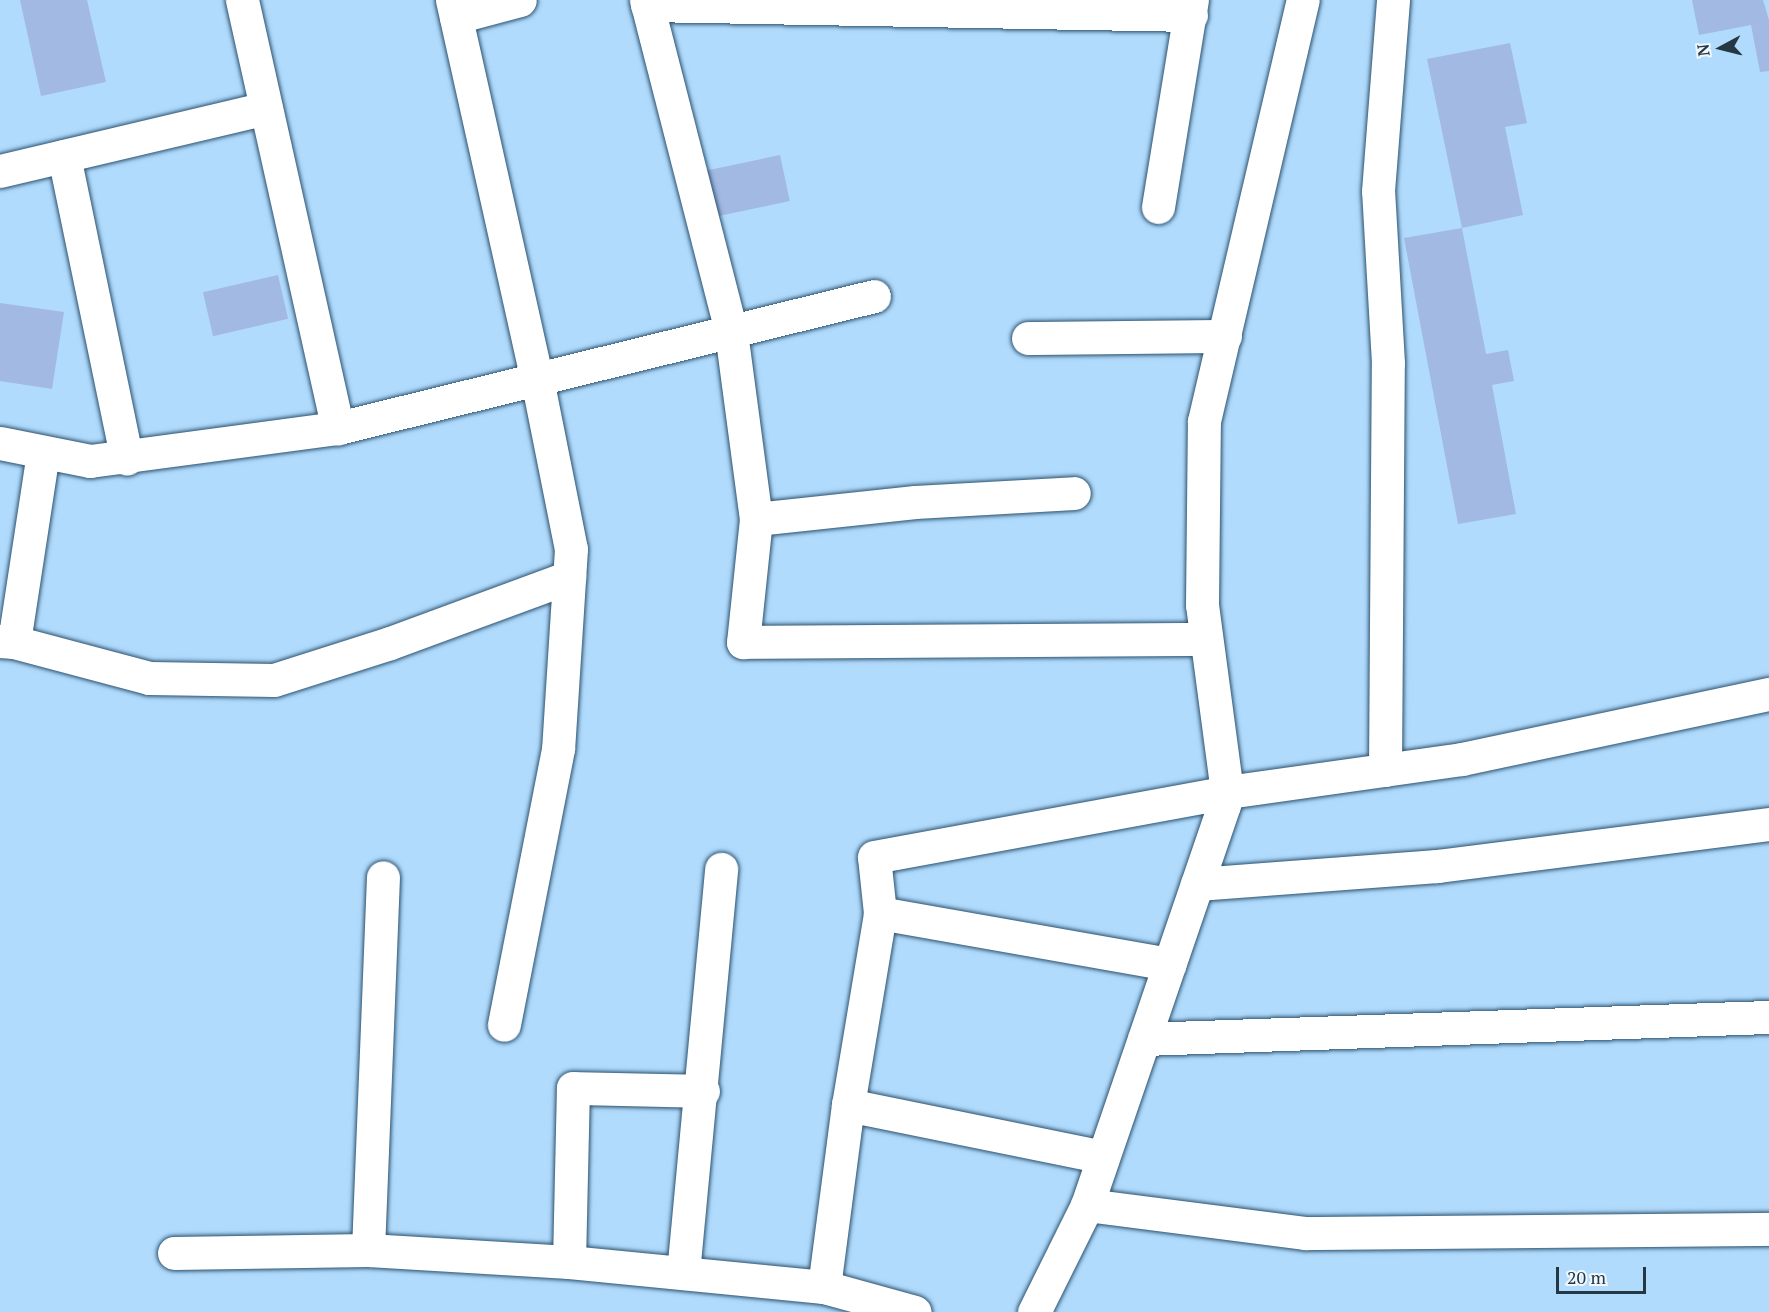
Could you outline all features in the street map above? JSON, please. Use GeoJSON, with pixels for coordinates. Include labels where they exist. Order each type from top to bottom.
{"type":"FeatureCollection","features":[{"type":"Feature","properties":{"kind":"street"},"geometry":{"type":"LineString","coordinates":[[242,0],[338,428]]}},
{"type":"Feature","properties":{"kind":"street"},"geometry":{"type":"LineString","coordinates":[[504,1025],[558,749],[571,549],[537,379],[454,9],[520,0]]}},
{"type":"Feature","properties":{"kind":"street"},"geometry":{"type":"LineString","coordinates":[[1035,1312],[1087,1205],[1227,792],[1202,605],[1204,421],[1303,0]]}},
{"type":"Feature","properties":{"kind":"street"},"geometry":{"type":"LineString","coordinates":[[1385,770],[1388,363],[1378,191],[1393,0]]}},
{"type":"Feature","properties":{"kind":"street"},"geometry":{"type":"LineString","coordinates":[[1158,207],[1192,7],[647,2],[730,332],[756,519],[743,642],[1206,639]]}},
{"type":"Feature","properties":{"kind":"street"},"geometry":{"type":"LineString","coordinates":[[0,171],[266,108]]}},
{"type":"Feature","properties":{"kind":"street"},"geometry":{"type":"LineString","coordinates":[[64,156],[127,459]]}},
{"type":"Feature","properties":{"kind":"street"},"geometry":{"type":"LineString","coordinates":[[0,443],[90,462],[127,459],[338,428],[874,296]]}},
{"type":"Feature","properties":{"kind":"street"},"geometry":{"type":"LineString","coordinates":[[1028,338],[1225,336]]}},
{"type":"Feature","properties":{"kind":"street"},"geometry":{"type":"LineString","coordinates":[[43,452],[7,642],[148,678],[273,680],[390,643],[569,577]]}},
{"type":"Feature","properties":{"kind":"street"},"geometry":{"type":"LineString","coordinates":[[756,519],[915,502],[1074,493]]}},
{"type":"Feature","properties":{"kind":"street"},"geometry":{"type":"LineString","coordinates":[[824,1287],[848,1105],[880,913],[874,857],[1227,792],[1462,759],[1769,694]]}},
{"type":"Feature","properties":{"kind":"street"},"geometry":{"type":"LineString","coordinates":[[1197,884],[1437,866],[1769,824]]}},
{"type":"Feature","properties":{"kind":"street"},"geometry":{"type":"LineString","coordinates":[[683,1273],[703,1091],[721,869]]}},
{"type":"Feature","properties":{"kind":"street"},"geometry":{"type":"LineString","coordinates":[[368,1250],[383,877]]}},
{"type":"Feature","properties":{"kind":"street"},"geometry":{"type":"LineString","coordinates":[[880,913],[1170,964]]}},
{"type":"Feature","properties":{"kind":"street"},"geometry":{"type":"LineString","coordinates":[[1144,1039],[1769,1017]]}},
{"type":"Feature","properties":{"kind":"street"},"geometry":{"type":"LineString","coordinates":[[569,1262],[573,1089],[703,1091]]}},
{"type":"Feature","properties":{"kind":"street"},"geometry":{"type":"LineString","coordinates":[[848,1105],[1103,1157]]}},
{"type":"Feature","properties":{"kind":"street"},"geometry":{"type":"LineString","coordinates":[[1087,1205],[1305,1233],[1769,1229]]}},
{"type":"Feature","properties":{"kind":"street"},"geometry":{"type":"LineString","coordinates":[[174,1252],[368,1250],[569,1262],[824,1287],[915,1312]]}},
{"type":"Feature","properties":{"kind":"building"},"geometry":{"type":"Polygon","coordinates":[[[20,0],[87,0],[106,82],[41,96],[20,0]]]}},
{"type":"Feature","properties":{"kind":"building"},"geometry":{"type":"Polygon","coordinates":[[[1692,0],[1763,0],[1769,20],[1769,71],[1760,72],[1751,25],[1699,35],[1692,0]]]}},
{"type":"Feature","properties":{"kind":"building"},"geometry":{"type":"Polygon","coordinates":[[[1510,43],[1527,123],[1505,127],[1523,215],[1462,228],[1427,59],[1510,43]]]}},
{"type":"Feature","properties":{"kind":"building"},"geometry":{"type":"Polygon","coordinates":[[[780,155],[790,201],[716,217],[707,171],[780,155]]]}},
{"type":"Feature","properties":{"kind":"building"},"geometry":{"type":"Polygon","coordinates":[[[1462,228],[1486,354],[1508,350],[1514,381],[1492,385],[1516,514],[1458,524],[1404,238],[1462,228]]]}},
{"type":"Feature","properties":{"kind":"building"},"geometry":{"type":"Polygon","coordinates":[[[278,275],[288,319],[213,336],[203,292],[278,275]]]}},
{"type":"Feature","properties":{"kind":"building"},"geometry":{"type":"Polygon","coordinates":[[[0,303],[64,312],[52,389],[0,381],[0,303]]]}}]}
